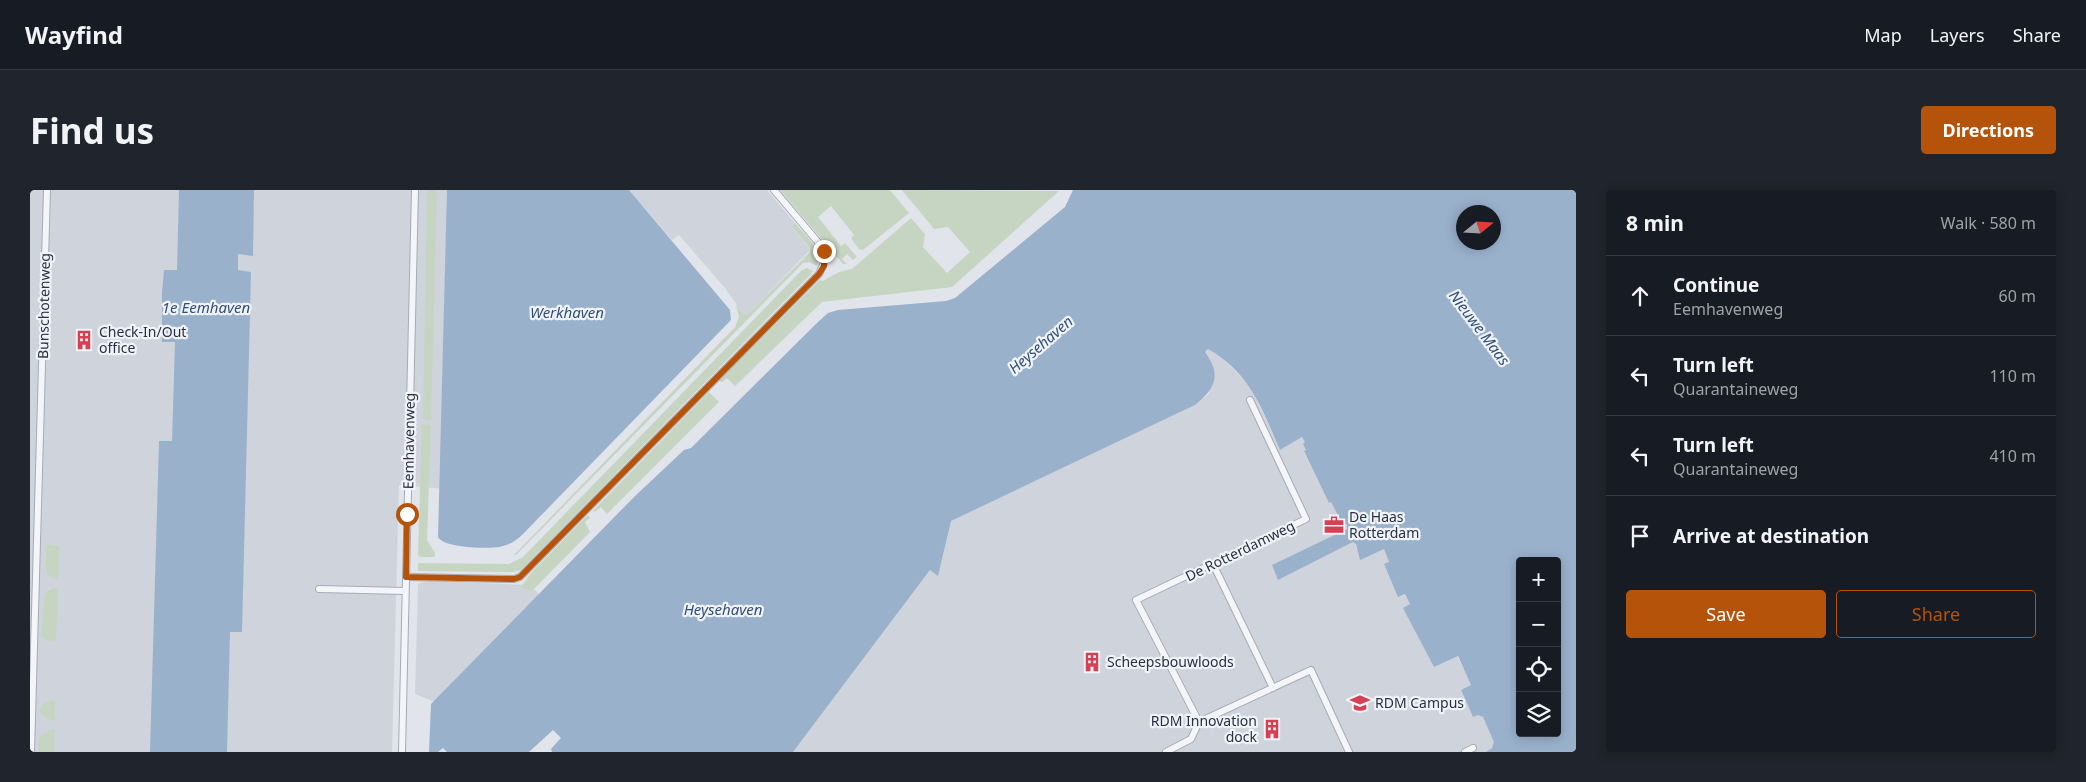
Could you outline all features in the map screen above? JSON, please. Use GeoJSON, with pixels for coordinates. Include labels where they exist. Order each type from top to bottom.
{"type":"FeatureCollection","features":[{"type":"Feature","properties":{"kind":"street","name":"Bunschotenweg"},"geometry":{"type":"LineString","coordinates":[[31,752],[47,190]]}},
{"type":"Feature","properties":{"kind":"street","name":"Eemhavenweg"},"geometry":{"type":"LineString","coordinates":[[402,752],[415,190]]}},
{"type":"Feature","properties":{"kind":"street"},"geometry":{"type":"LineString","coordinates":[[406,577],[514,579],[520,577],[819,274],[824,263],[823,248],[774,190]]}},
{"type":"Feature","properties":{"kind":"street","name":"De Rotterdamweg"},"geometry":{"type":"LineString","coordinates":[[1199,722],[1136,600],[1306,519],[1250,400]]}},
{"type":"Feature","properties":{"kind":"street"},"geometry":{"type":"LineString","coordinates":[[1212,564],[1273,688]]}},
{"type":"Feature","properties":{"kind":"street"},"geometry":{"type":"LineString","coordinates":[[319,589],[405,591]]}},
{"type":"Feature","properties":{"kind":"street"},"geometry":{"type":"LineString","coordinates":[[1166,752],[1191,739],[1199,722],[1310,670],[1349,752]]}},
{"type":"Feature","properties":{"kind":"street"},"geometry":{"type":"LineString","coordinates":[[1465,752],[1473,748]]}},
{"type":"Feature","properties":{"kind":"shaded area"},"geometry":{"type":"Polygon","coordinates":[[[30,190],[469,190],[456,490],[399,485],[392,752],[30,752],[30,190]]]}},
{"type":"Feature","properties":{"kind":"shaded area"},"geometry":{"type":"Polygon","coordinates":[[[629,190],[767,190],[795,223],[792,226],[810,250],[748,314],[744,315],[725,288],[679,235],[672,240],[629,190]]]}},
{"type":"Feature","properties":{"kind":"shaded area"},"geometry":{"type":"Polygon","coordinates":[[[1208,349],[1226,361],[1252,389],[1280,450],[1302,437],[1305,442],[1306,450],[1304,452],[1329,502],[1331,502],[1341,521],[1347,525],[1347,529],[1278,580],[1353,542],[1356,544],[1357,550],[1384,549],[1389,562],[1384,564],[1399,597],[1405,594],[1410,604],[1404,608],[1434,667],[1457,656],[1472,685],[1461,691],[1473,717],[1478,715],[1483,717],[1495,742],[1492,748],[1486,752],[793,752],[930,570],[938,575],[950,521],[1195,405],[1209,394],[1210,359],[1205,352],[1208,349]]]}},
{"type":"Feature","properties":{"kind":"shaded area"},"geometry":{"type":"Polygon","coordinates":[[[428,581],[530,585],[543,598],[441,704],[415,694],[418,584],[428,581]]]}},
{"type":"Feature","properties":{"kind":"green space"},"geometry":{"type":"Polygon","coordinates":[[[427,190],[437,190],[431,420],[423,419],[427,190]]]}},
{"type":"Feature","properties":{"kind":"green space"},"geometry":{"type":"Polygon","coordinates":[[[780,190],[890,190],[909,213],[863,250],[859,249],[851,238],[854,235],[831,206],[818,217],[841,246],[845,243],[857,257],[853,260],[847,254],[842,259],[847,264],[843,264],[780,190]]]}},
{"type":"Feature","properties":{"kind":"green space"},"geometry":{"type":"Polygon","coordinates":[[[902,190],[1059,191],[952,287],[822,302],[735,386],[727,378],[722,382],[719,381],[820,280],[823,281],[839,272],[852,269],[911,218],[925,234],[923,247],[947,273],[970,252],[948,227],[934,229],[902,190]]]}},
{"type":"Feature","properties":{"kind":"green space"},"geometry":{"type":"Polygon","coordinates":[[[795,223],[815,248],[818,254],[817,266],[809,262],[803,263],[514,555],[735,327],[739,317],[736,304],[744,315],[748,314],[810,252],[810,249],[792,226],[795,223]]]}},
{"type":"Feature","properties":{"kind":"green space"},"geometry":{"type":"Polygon","coordinates":[[[807,268],[813,271],[811,274],[521,570],[513,572],[418,571],[418,563],[509,564],[523,557],[801,271],[807,268]]]}},
{"type":"Feature","properties":{"kind":"green space"},"geometry":{"type":"Polygon","coordinates":[[[709,392],[719,402],[607,514],[601,507],[595,512],[593,511],[709,392]]]}},
{"type":"Feature","properties":{"kind":"green space"},"geometry":{"type":"Polygon","coordinates":[[[422,424],[431,425],[427,540],[435,553],[435,557],[420,557],[418,555],[422,424]]]}},
{"type":"Feature","properties":{"kind":"green space"},"geometry":{"type":"Polygon","coordinates":[[[588,515],[590,518],[585,522],[590,532],[531,592],[521,587],[531,573],[588,515]]]}},
{"type":"Feature","properties":{"kind":"green space"},"geometry":{"type":"Polygon","coordinates":[[[48,544],[59,546],[58,579],[51,578],[46,571],[46,547],[48,544]]]}},
{"type":"Feature","properties":{"kind":"green space"},"geometry":{"type":"Polygon","coordinates":[[[52,588],[58,588],[56,641],[48,641],[41,636],[45,594],[52,588]]]}},
{"type":"Feature","properties":{"kind":"green space"},"geometry":{"type":"Polygon","coordinates":[[[55,701],[55,721],[46,718],[39,711],[43,704],[55,701]]]}},
{"type":"Feature","properties":{"kind":"green space"},"geometry":{"type":"Polygon","coordinates":[[[50,730],[55,730],[54,752],[38,752],[39,737],[50,730]]]}},
{"type":"Feature","properties":{"kind":"water","name":"1e Eemhaven"},"geometry":{"type":"Polygon","coordinates":[[[179,190],[254,190],[253,256],[238,254],[238,270],[251,272],[242,632],[230,632],[227,752],[150,752],[159,441],[172,441],[175,342],[162,342],[162,293],[164,270],[177,270],[179,190]]]}},
{"type":"Feature","properties":{"kind":"water","name":"Werkhaven"},"geometry":{"type":"Polygon","coordinates":[[[447,190],[629,190],[730,310],[731,320],[523,534],[518,539],[499,547],[476,548],[457,546],[442,541],[438,537],[447,190]]]}},
{"type":"Feature","properties":{"kind":"water"},"geometry":{"type":"Polygon","coordinates":[[[1073,190],[1576,190],[1576,752],[1486,752],[1492,748],[1494,742],[1483,717],[1478,715],[1473,717],[1461,690],[1471,685],[1458,656],[1434,667],[1403,608],[1410,604],[1405,594],[1398,597],[1384,564],[1389,562],[1384,549],[1360,560],[1356,544],[1353,542],[1278,580],[1272,565],[1347,529],[1347,525],[1341,521],[1331,502],[1329,503],[1304,451],[1306,450],[1303,444],[1305,442],[1302,437],[1280,450],[1260,406],[1245,381],[1235,369],[1208,349],[1205,352],[1213,368],[1214,381],[1207,393],[1195,405],[951,521],[938,576],[930,570],[793,752],[552,752],[551,749],[561,738],[553,730],[529,752],[447,752],[443,748],[438,752],[429,752],[431,704],[634,497],[684,450],[691,448],[828,313],[838,310],[946,301],[955,298],[1065,207],[1073,190]]]}},
{"type":"Feature","properties":{"kind":"place","name":"Check-In/Out office"},"geometry":{"type":"Point","coordinates":[84,340]}},
{"type":"Feature","properties":{"kind":"place","name":"De Haas Rotterdam"},"geometry":{"type":"Point","coordinates":[1334,525]}},
{"type":"Feature","properties":{"kind":"place","name":"Scheepsbouwloods"},"geometry":{"type":"Point","coordinates":[1092,662]}},
{"type":"Feature","properties":{"kind":"place","name":"RDM Campus"},"geometry":{"type":"Point","coordinates":[1360,703]}},
{"type":"Feature","properties":{"kind":"place","name":"RDM Innovation dock"},"geometry":{"type":"Point","coordinates":[1272,729]}},
{"type":"Feature","properties":{"kind":"route"},"geometry":{"type":"LineString","coordinates":[[407,514],[406,577],[514,579],[520,577],[819,274],[824,266],[824,251]]}},
{"type":"Feature","properties":{"kind":"water label","name":"Nieuwe Maas"},"geometry":{"type":"Point","coordinates":[1479,328]}},
{"type":"Feature","properties":{"kind":"water label","name":"Heysehaven"},"geometry":{"type":"Point","coordinates":[1041,345]}},
{"type":"Feature","properties":{"kind":"water label","name":"Heysehaven"},"geometry":{"type":"Point","coordinates":[723,610]}}]}
